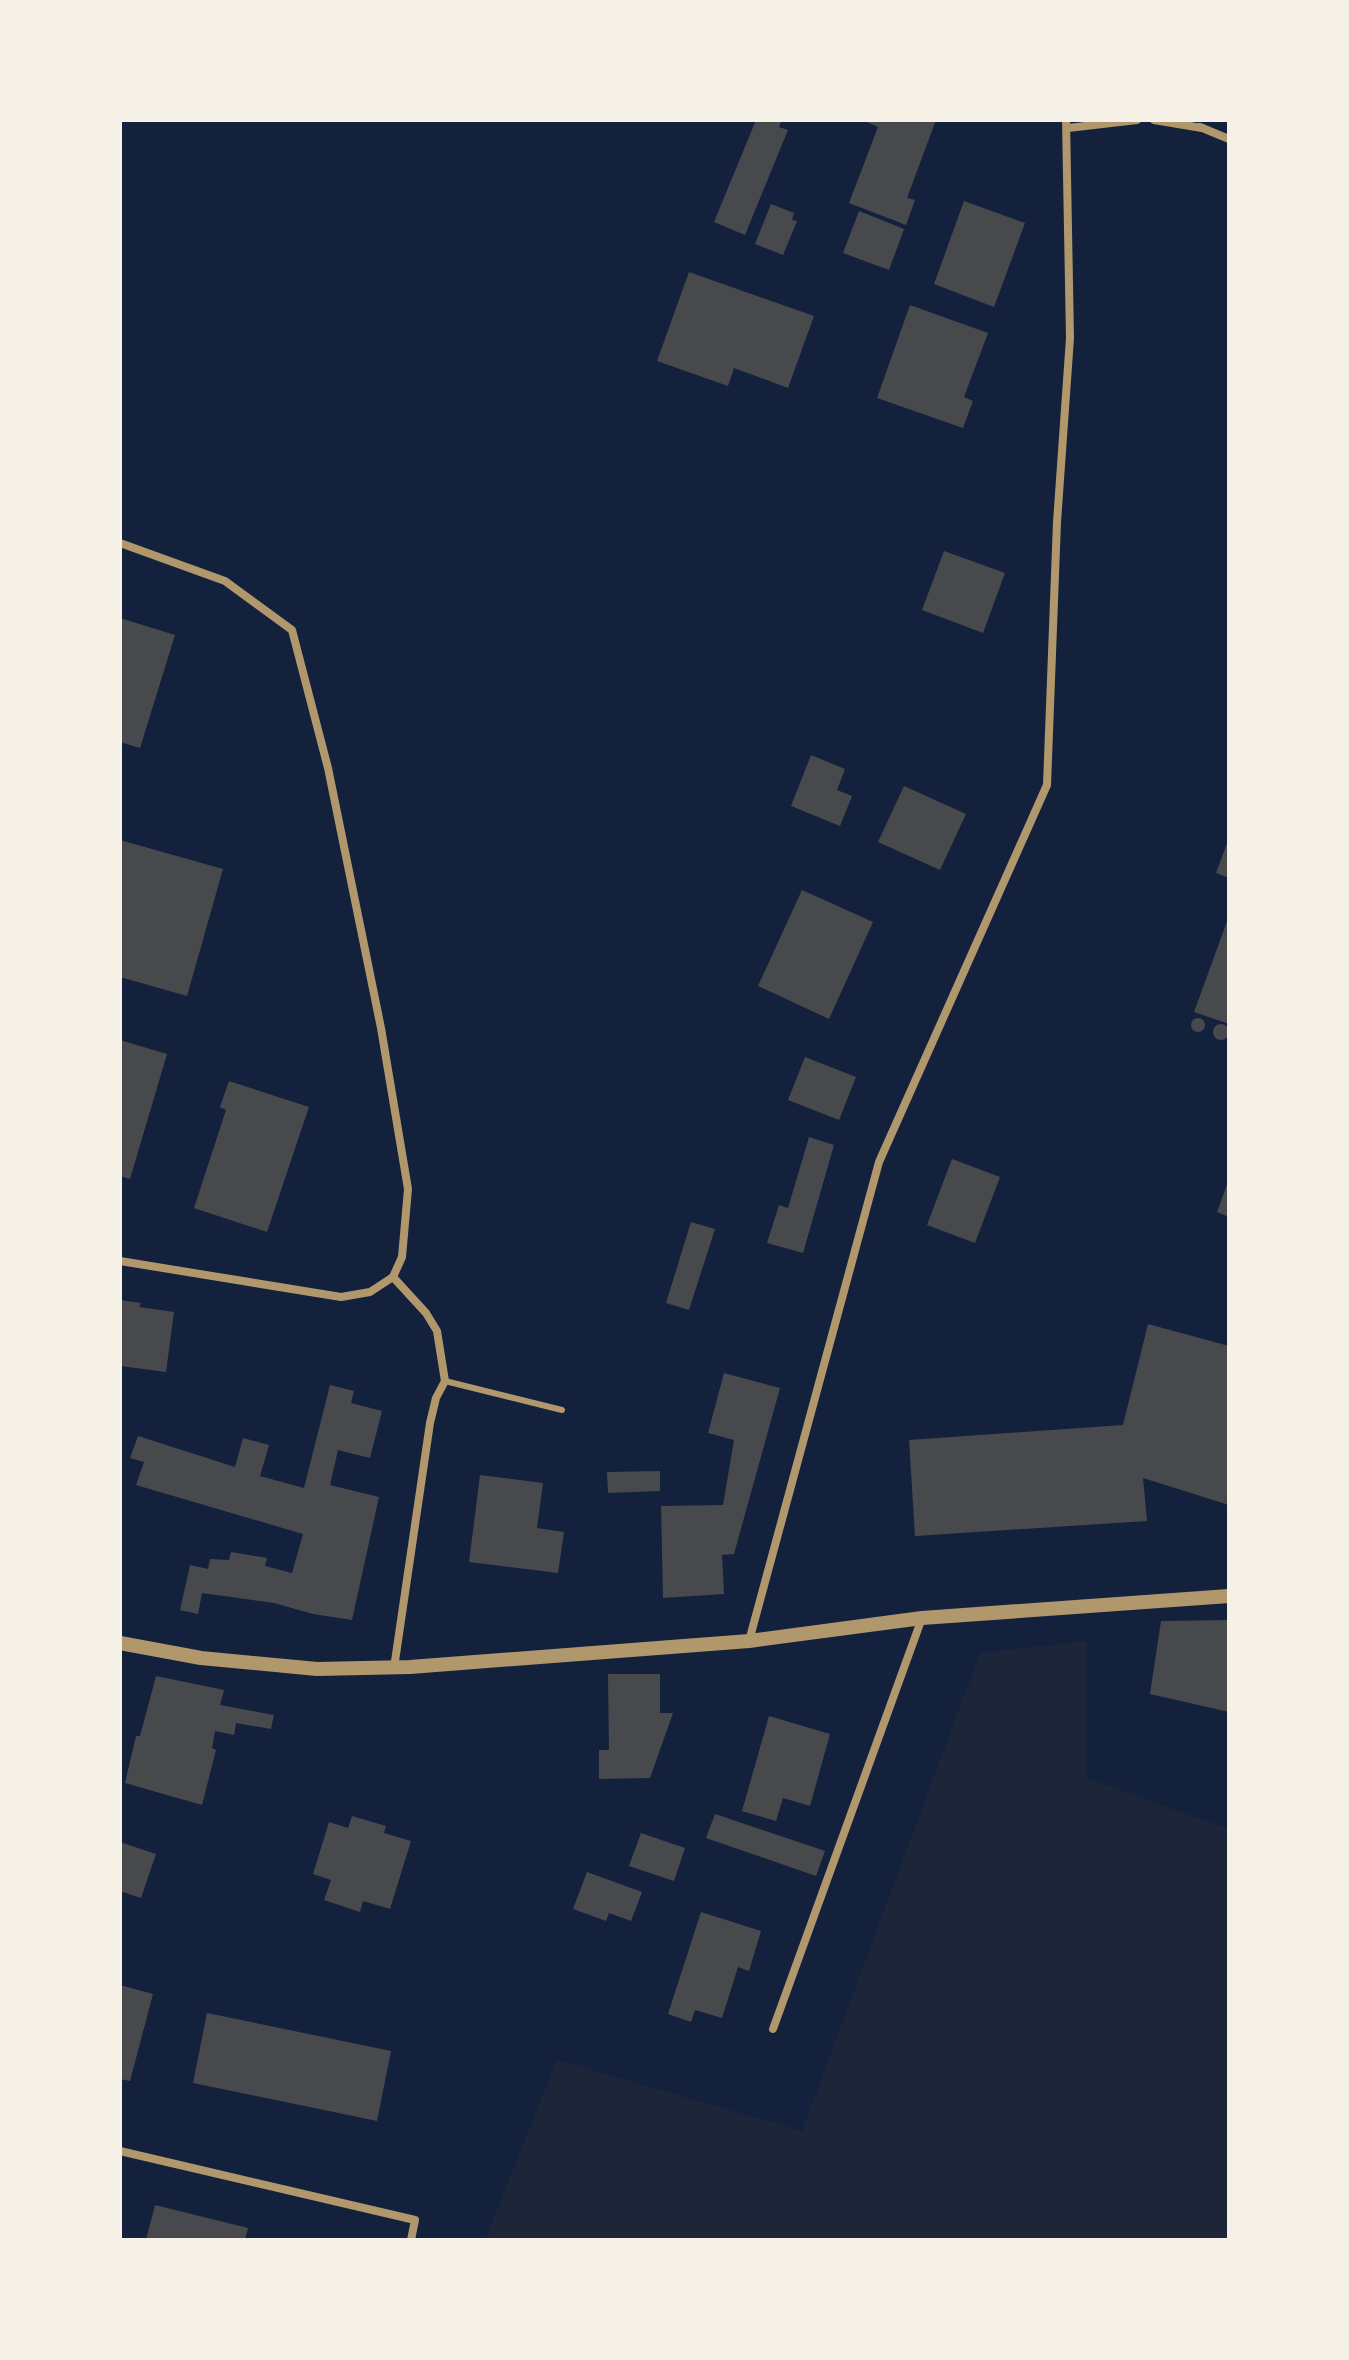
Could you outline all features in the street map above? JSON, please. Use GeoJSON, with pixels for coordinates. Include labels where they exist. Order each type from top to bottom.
{"type":"FeatureCollection","features":[{"type":"Feature","properties":{"kind":"street"},"geometry":{"type":"LineString","coordinates":[[749,1641],[879,1162],[1047,785],[1057,522],[1070,338],[1067,124],[1137,120]]}},
{"type":"Feature","properties":{"kind":"street"},"geometry":{"type":"LineString","coordinates":[[1154,120],[1202,128]]}},
{"type":"Feature","properties":{"kind":"street"},"geometry":{"type":"LineString","coordinates":[[1186,120],[1229,139]]}},
{"type":"Feature","properties":{"kind":"street"},"geometry":{"type":"LineString","coordinates":[[120,543],[225,581],[292,630],[328,768],[381,1028],[408,1189],[402,1257],[393,1277],[370,1292],[341,1297],[120,1261]]}},
{"type":"Feature","properties":{"kind":"street"},"geometry":{"type":"LineString","coordinates":[[393,1277],[426,1313],[437,1331],[445,1381],[436,1398],[430,1423],[394,1668]]}},
{"type":"Feature","properties":{"kind":"street"},"geometry":{"type":"LineString","coordinates":[[120,1643],[201,1658],[317,1669],[394,1668],[749,1641],[922,1618],[1229,1596]]}},
{"type":"Feature","properties":{"kind":"street"},"geometry":{"type":"LineString","coordinates":[[773,2029],[922,1618]]}},
{"type":"Feature","properties":{"kind":"street"},"geometry":{"type":"LineString","coordinates":[[120,2151],[415,2220],[411,2240]]}},
{"type":"Feature","properties":{"kind":"lane"},"geometry":{"type":"LineString","coordinates":[[445,1381],[562,1410]]}},
{"type":"Feature","properties":{"kind":"shaded area"},"geometry":{"type":"Polygon","coordinates":[[[1087,1641],[1086,1778],[1229,1829],[1229,2240],[485,2240],[557,2060],[802,2131],[980,1653],[1087,1641]]]}},
{"type":"Feature","properties":{"kind":"building"},"geometry":{"type":"Polygon","coordinates":[[[756,120],[782,120],[779,127],[788,130],[745,235],[714,222],[756,120]]]}},
{"type":"Feature","properties":{"kind":"building"},"geometry":{"type":"Polygon","coordinates":[[[862,120],[936,120],[907,198],[915,200],[906,225],[849,203],[878,127],[862,120]]]}},
{"type":"Feature","properties":{"kind":"building"},"geometry":{"type":"Polygon","coordinates":[[[964,201],[1025,223],[994,307],[934,284],[964,201]]]}},
{"type":"Feature","properties":{"kind":"building"},"geometry":{"type":"Polygon","coordinates":[[[771,204],[794,213],[792,220],[797,221],[783,255],[755,244],[771,204]]]}},
{"type":"Feature","properties":{"kind":"building"},"geometry":{"type":"Polygon","coordinates":[[[859,211],[904,229],[889,270],[843,253],[859,211]]]}},
{"type":"Feature","properties":{"kind":"building"},"geometry":{"type":"Polygon","coordinates":[[[689,272],[814,316],[788,388],[734,368],[728,386],[657,361],[689,272]]]}},
{"type":"Feature","properties":{"kind":"building"},"geometry":{"type":"Polygon","coordinates":[[[910,305],[988,333],[964,397],[973,401],[963,428],[877,398],[910,305]]]}},
{"type":"Feature","properties":{"kind":"building"},"geometry":{"type":"Polygon","coordinates":[[[944,551],[1005,573],[983,633],[922,610],[944,551]]]}},
{"type":"Feature","properties":{"kind":"building"},"geometry":{"type":"Polygon","coordinates":[[[120,618],[175,635],[140,748],[120,742],[120,618]]]}},
{"type":"Feature","properties":{"kind":"building"},"geometry":{"type":"Polygon","coordinates":[[[811,755],[845,769],[837,790],[852,796],[840,826],[791,806],[811,755]]]}},
{"type":"Feature","properties":{"kind":"building"},"geometry":{"type":"Polygon","coordinates":[[[904,786],[966,814],[940,870],[878,842],[904,786]]]}},
{"type":"Feature","properties":{"kind":"building"},"geometry":{"type":"Polygon","coordinates":[[[1229,838],[1229,878],[1216,873],[1229,838]]]}},
{"type":"Feature","properties":{"kind":"building"},"geometry":{"type":"Polygon","coordinates":[[[120,840],[223,869],[187,996],[120,977],[120,840]]]}},
{"type":"Feature","properties":{"kind":"building"},"geometry":{"type":"Polygon","coordinates":[[[802,890],[873,922],[829,1019],[758,986],[802,890]]]}},
{"type":"Feature","properties":{"kind":"building"},"geometry":{"type":"Polygon","coordinates":[[[1229,916],[1229,1024],[1194,1012],[1229,916]]]}},
{"type":"Feature","properties":{"kind":"building"},"geometry":{"type":"Polygon","coordinates":[[[1198,1018],[1205,1025],[1198,1032],[1191,1025],[1198,1018]]]}},
{"type":"Feature","properties":{"kind":"building"},"geometry":{"type":"Polygon","coordinates":[[[1221,1024],[1227,1026],[1227,1038],[1221,1040],[1215,1038],[1213,1032],[1215,1026],[1221,1024]]]}},
{"type":"Feature","properties":{"kind":"building"},"geometry":{"type":"Polygon","coordinates":[[[120,1040],[167,1054],[130,1179],[120,1176],[120,1040]]]}},
{"type":"Feature","properties":{"kind":"building"},"geometry":{"type":"Polygon","coordinates":[[[805,1057],[856,1077],[839,1120],[788,1100],[805,1057]]]}},
{"type":"Feature","properties":{"kind":"building"},"geometry":{"type":"Polygon","coordinates":[[[229,1081],[309,1107],[267,1232],[194,1208],[226,1110],[220,1107],[229,1081]]]}},
{"type":"Feature","properties":{"kind":"building"},"geometry":{"type":"Polygon","coordinates":[[[809,1137],[834,1145],[803,1253],[767,1243],[779,1205],[788,1208],[809,1137]]]}},
{"type":"Feature","properties":{"kind":"building"},"geometry":{"type":"Polygon","coordinates":[[[952,1159],[1000,1177],[975,1243],[927,1225],[952,1159]]]}},
{"type":"Feature","properties":{"kind":"building"},"geometry":{"type":"Polygon","coordinates":[[[1229,1179],[1229,1217],[1217,1212],[1229,1179]]]}},
{"type":"Feature","properties":{"kind":"building"},"geometry":{"type":"Polygon","coordinates":[[[691,1222],[715,1229],[689,1310],[666,1303],[691,1222]]]}},
{"type":"Feature","properties":{"kind":"building"},"geometry":{"type":"Polygon","coordinates":[[[120,1300],[141,1303],[139,1307],[174,1312],[166,1372],[120,1366],[120,1300]]]}},
{"type":"Feature","properties":{"kind":"building"},"geometry":{"type":"Polygon","coordinates":[[[1148,1324],[1229,1346],[1229,1505],[1143,1478],[1147,1521],[915,1536],[909,1440],[1123,1425],[1148,1324]]]}},
{"type":"Feature","properties":{"kind":"building"},"geometry":{"type":"Polygon","coordinates":[[[724,1373],[780,1388],[734,1554],[722,1555],[724,1594],[663,1598],[661,1506],[723,1505],[734,1440],[708,1433],[724,1373]]]}},
{"type":"Feature","properties":{"kind":"building"},"geometry":{"type":"Polygon","coordinates":[[[330,1385],[354,1391],[351,1403],[382,1411],[370,1458],[338,1450],[330,1485],[379,1497],[352,1620],[313,1614],[274,1603],[202,1593],[198,1614],[180,1610],[190,1565],[208,1569],[210,1559],[229,1560],[231,1552],[267,1558],[265,1566],[292,1573],[303,1534],[136,1485],[144,1462],[130,1458],[138,1436],[235,1467],[243,1438],[269,1445],[260,1476],[304,1488],[330,1385]]]}},
{"type":"Feature","properties":{"kind":"building"},"geometry":{"type":"Polygon","coordinates":[[[660,1471],[660,1491],[608,1493],[607,1472],[660,1471]]]}},
{"type":"Feature","properties":{"kind":"building"},"geometry":{"type":"Polygon","coordinates":[[[480,1475],[543,1483],[537,1528],[564,1532],[558,1573],[469,1562],[480,1475]]]}},
{"type":"Feature","properties":{"kind":"building"},"geometry":{"type":"Polygon","coordinates":[[[1229,1620],[1229,1712],[1150,1694],[1161,1621],[1229,1620]]]}},
{"type":"Feature","properties":{"kind":"building"},"geometry":{"type":"Polygon","coordinates":[[[608,1674],[660,1674],[660,1713],[673,1713],[650,1778],[599,1779],[599,1750],[609,1750],[608,1674]]]}},
{"type":"Feature","properties":{"kind":"building"},"geometry":{"type":"Polygon","coordinates":[[[156,1676],[224,1690],[220,1705],[274,1715],[271,1729],[236,1723],[234,1735],[215,1731],[212,1748],[216,1750],[202,1805],[125,1783],[136,1736],[140,1736],[156,1676]]]}},
{"type":"Feature","properties":{"kind":"building"},"geometry":{"type":"Polygon","coordinates":[[[769,1716],[830,1734],[810,1806],[783,1798],[776,1821],[742,1811],[769,1716]]]}},
{"type":"Feature","properties":{"kind":"building"},"geometry":{"type":"Polygon","coordinates":[[[715,1814],[825,1851],[816,1876],[706,1838],[715,1814]]]}},
{"type":"Feature","properties":{"kind":"building"},"geometry":{"type":"Polygon","coordinates":[[[352,1816],[386,1826],[384,1833],[411,1841],[390,1909],[363,1901],[360,1912],[324,1900],[331,1880],[313,1874],[329,1822],[348,1828],[352,1816]]]}},
{"type":"Feature","properties":{"kind":"building"},"geometry":{"type":"Polygon","coordinates":[[[641,1833],[685,1848],[674,1881],[629,1866],[641,1833]]]}},
{"type":"Feature","properties":{"kind":"building"},"geometry":{"type":"Polygon","coordinates":[[[120,1842],[156,1854],[141,1898],[120,1891],[120,1842]]]}},
{"type":"Feature","properties":{"kind":"building"},"geometry":{"type":"Polygon","coordinates":[[[587,1872],[642,1892],[631,1921],[609,1913],[606,1921],[573,1909],[587,1872]]]}},
{"type":"Feature","properties":{"kind":"building"},"geometry":{"type":"Polygon","coordinates":[[[701,1912],[761,1931],[749,1971],[738,1967],[722,2018],[695,2010],[691,2022],[668,2014],[701,1912]]]}},
{"type":"Feature","properties":{"kind":"building"},"geometry":{"type":"Polygon","coordinates":[[[120,1985],[153,1994],[130,2081],[120,2079],[120,1985]]]}},
{"type":"Feature","properties":{"kind":"building"},"geometry":{"type":"Polygon","coordinates":[[[207,2013],[391,2051],[377,2121],[193,2083],[207,2013]]]}},
{"type":"Feature","properties":{"kind":"building"},"geometry":{"type":"Polygon","coordinates":[[[155,2205],[248,2228],[245,2240],[146,2240],[155,2205]]]}}]}
